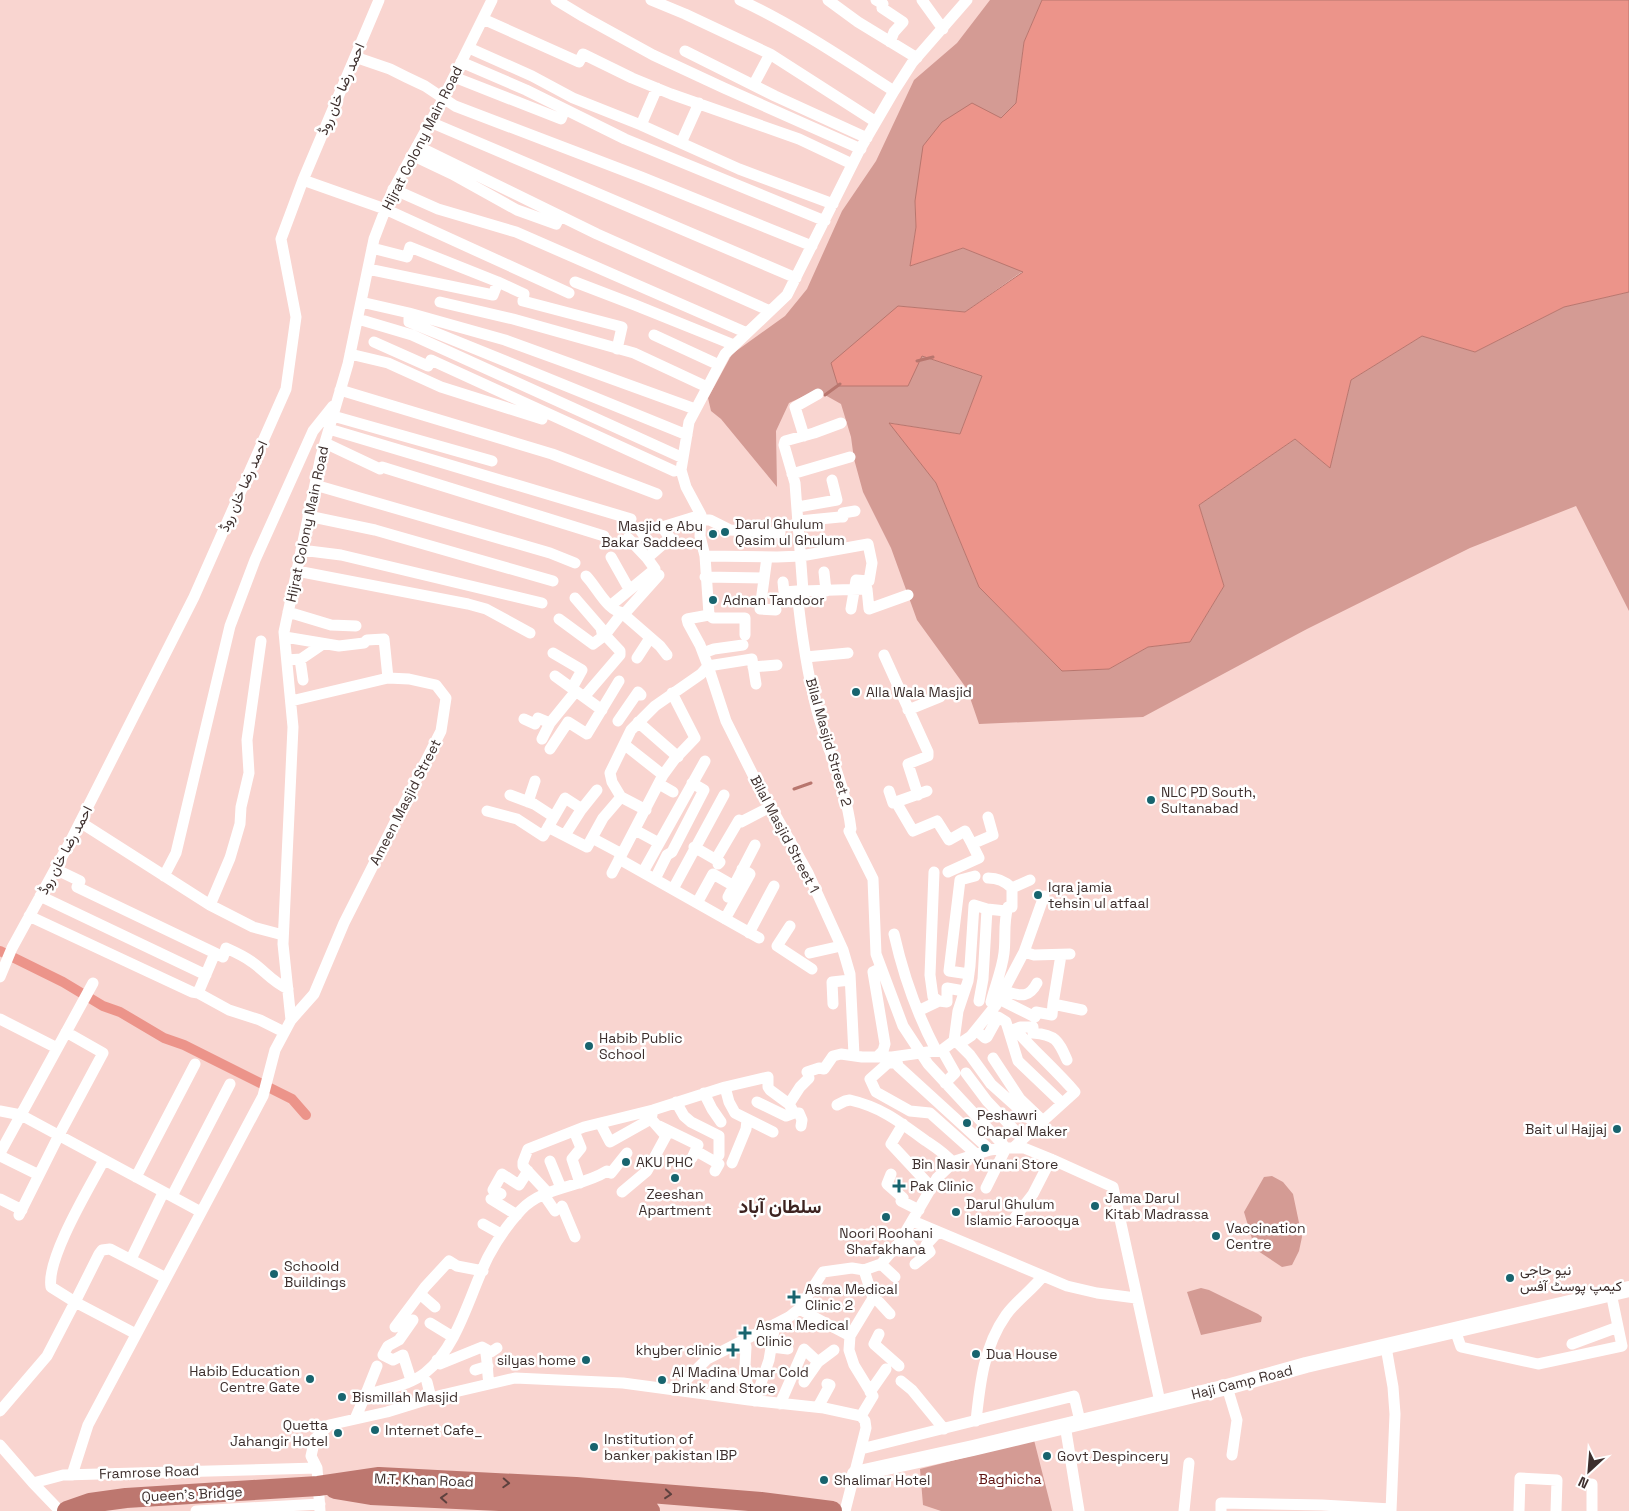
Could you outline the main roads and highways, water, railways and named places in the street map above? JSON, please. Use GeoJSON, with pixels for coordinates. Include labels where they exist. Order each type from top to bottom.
{"type":"FeatureCollection","features":[{"type":"Feature","properties":{"kind":"highway","name":"M.T. Khan Road"},"geometry":{"type":"LineString","coordinates":[[319,1492],[378,1477],[576,1487],[760,1502],[832,1511]]}},
{"type":"Feature","properties":{"kind":"highway","name":"Queen's Bridge"},"geometry":{"type":"LineString","coordinates":[[66,1511],[90,1503],[126,1498],[275,1489],[319,1492]]}},
{"type":"Feature","properties":{"kind":"highway","name":"M.T. Khan Road"},"geometry":{"type":"LineString","coordinates":[[319,1492],[563,1504],[650,1511]]}},
{"type":"Feature","properties":{"kind":"waterway"},"geometry":{"type":"LineString","coordinates":[[917,361],[933,357]]}},
{"type":"Feature","properties":{"kind":"waterway"},"geometry":{"type":"LineString","coordinates":[[825,395],[840,384]]}},
{"type":"Feature","properties":{"kind":"waterway"},"geometry":{"type":"LineString","coordinates":[[794,789],[811,783]]}},
{"type":"Feature","properties":{"kind":"waterway"},"geometry":{"type":"LineString","coordinates":[[0,951],[63,982],[103,1006],[120,1012],[164,1038],[184,1045],[292,1099],[306,1115]]}},
{"type":"Feature","properties":{"kind":"place","name":"Darul Ghulum Qasim ul Ghulum"},"geometry":{"type":"Point","coordinates":[725,532]}},
{"type":"Feature","properties":{"kind":"place","name":"Masjid e Abu Bakar Saddeeq"},"geometry":{"type":"Point","coordinates":[713,534]}},
{"type":"Feature","properties":{"kind":"place","name":"Adnan Tandoor"},"geometry":{"type":"Point","coordinates":[713,600]}},
{"type":"Feature","properties":{"kind":"place","name":"Alla Wala Masjid"},"geometry":{"type":"Point","coordinates":[856,692]}},
{"type":"Feature","properties":{"kind":"place","name":"NLC PD South, Sultanabad"},"geometry":{"type":"Point","coordinates":[1151,800]}},
{"type":"Feature","properties":{"kind":"place","name":"Iqra jamia tehsin ul atfaal"},"geometry":{"type":"Point","coordinates":[1038,895]}},
{"type":"Feature","properties":{"kind":"place","name":"Habib Public School"},"geometry":{"type":"Point","coordinates":[589,1046]}},
{"type":"Feature","properties":{"kind":"place","name":"Peshawri Chapal Maker"},"geometry":{"type":"Point","coordinates":[967,1123]}},
{"type":"Feature","properties":{"kind":"place","name":"Bait ul Hajjaj"},"geometry":{"type":"Point","coordinates":[1617,1129]}},
{"type":"Feature","properties":{"kind":"place","name":"Bin Nasir Yunani Store"},"geometry":{"type":"Point","coordinates":[985,1148]}},
{"type":"Feature","properties":{"kind":"place","name":"AKU PHC"},"geometry":{"type":"Point","coordinates":[626,1162]}},
{"type":"Feature","properties":{"kind":"place","name":"Zeeshan Apartment"},"geometry":{"type":"Point","coordinates":[675,1178]}},
{"type":"Feature","properties":{"kind":"place","name":"Pak Clinic"},"geometry":{"type":"Point","coordinates":[899,1186]}},
{"type":"Feature","properties":{"kind":"place","name":"Jama Darul Kitab Madrassa"},"geometry":{"type":"Point","coordinates":[1095,1206]}},
{"type":"Feature","properties":{"kind":"place","name":"Darul Ghulum Islamic Farooqya"},"geometry":{"type":"Point","coordinates":[956,1212]}},
{"type":"Feature","properties":{"kind":"place","name":"Noori Roohani Shafakhana"},"geometry":{"type":"Point","coordinates":[886,1217]}},
{"type":"Feature","properties":{"kind":"place","name":"Vaccination Centre"},"geometry":{"type":"Point","coordinates":[1216,1236]}},
{"type":"Feature","properties":{"kind":"place","name":"Schoold Buildings"},"geometry":{"type":"Point","coordinates":[274,1274]}},
{"type":"Feature","properties":{"kind":"place","name":"نیو حاجی کیمپ پوسٹ آفس"},"geometry":{"type":"Point","coordinates":[1510,1278]}},
{"type":"Feature","properties":{"kind":"place","name":"Asma Medical Clinic 2"},"geometry":{"type":"Point","coordinates":[794,1297]}},
{"type":"Feature","properties":{"kind":"place","name":"Asma Medical Clinic"},"geometry":{"type":"Point","coordinates":[745,1333]}},
{"type":"Feature","properties":{"kind":"place","name":"khyber clinic"},"geometry":{"type":"Point","coordinates":[733,1350]}},
{"type":"Feature","properties":{"kind":"place","name":"Dua House"},"geometry":{"type":"Point","coordinates":[976,1354]}},
{"type":"Feature","properties":{"kind":"place","name":"silyas home"},"geometry":{"type":"Point","coordinates":[586,1360]}},
{"type":"Feature","properties":{"kind":"place","name":"Habib Education Centre Gate"},"geometry":{"type":"Point","coordinates":[310,1379]}},
{"type":"Feature","properties":{"kind":"place","name":"Al Madina Umar Cold Drink and Store"},"geometry":{"type":"Point","coordinates":[662,1380]}},
{"type":"Feature","properties":{"kind":"place","name":"Bismillah Masjid"},"geometry":{"type":"Point","coordinates":[342,1397]}},
{"type":"Feature","properties":{"kind":"place","name":"Internet Cafe_"},"geometry":{"type":"Point","coordinates":[375,1430]}},
{"type":"Feature","properties":{"kind":"place","name":"Quetta Jahangir Hotel"},"geometry":{"type":"Point","coordinates":[338,1433]}},
{"type":"Feature","properties":{"kind":"place","name":"Institution of banker pakistan IBP"},"geometry":{"type":"Point","coordinates":[594,1447]}},
{"type":"Feature","properties":{"kind":"place","name":"Govt Despincery"},"geometry":{"type":"Point","coordinates":[1047,1456]}},
{"type":"Feature","properties":{"kind":"place","name":"Shalimar Hotel"},"geometry":{"type":"Point","coordinates":[824,1480]}},
{"type":"Feature","properties":{"kind":"district","name":"سلطان آباد"},"geometry":{"type":"Point","coordinates":[780,1206]}},
{"type":"Feature","properties":{"kind":"park label","name":"Baghicha"},"geometry":{"type":"Point","coordinates":[1010,1479]}}]}
